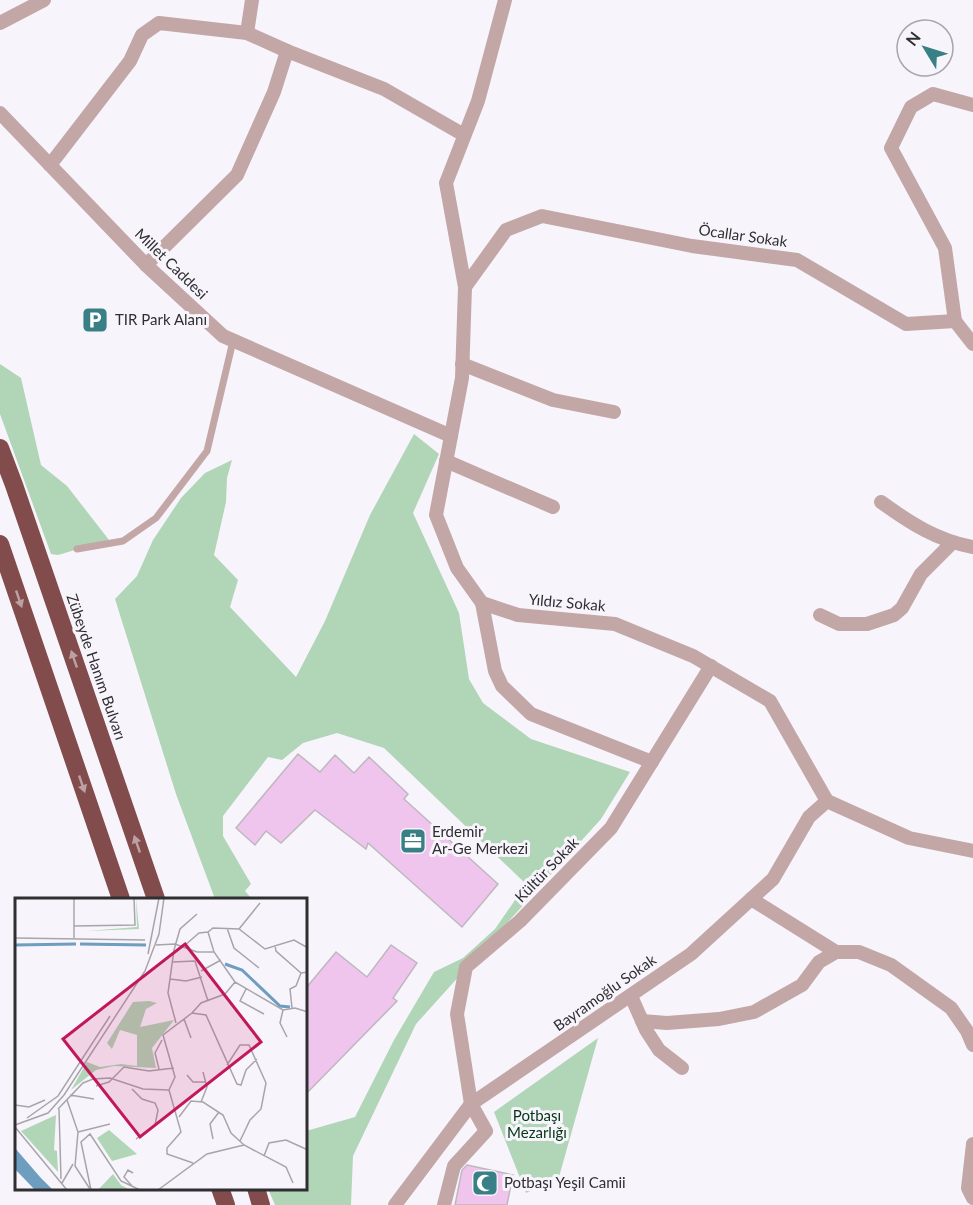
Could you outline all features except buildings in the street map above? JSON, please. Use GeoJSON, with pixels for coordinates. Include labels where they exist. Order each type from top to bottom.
{"type":"FeatureCollection","features":[{"type":"Feature","properties":{"kind":"highway","name":"Zübeyde Hanım Bulvarı"},"geometry":{"type":"LineString","coordinates":[[0,448],[156,898]]}},
{"type":"Feature","properties":{"kind":"highway"},"geometry":{"type":"LineString","coordinates":[[0,544],[121,898]]}},
{"type":"Feature","properties":{"kind":"highway"},"geometry":{"type":"LineString","coordinates":[[221,1190],[226,1205]]}},
{"type":"Feature","properties":{"kind":"highway"},"geometry":{"type":"LineString","coordinates":[[257,1190],[261,1205]]}},
{"type":"Feature","properties":{"kind":"street"},"geometry":{"type":"LineString","coordinates":[[14,0],[15,15]]}},
{"type":"Feature","properties":{"kind":"street"},"geometry":{"type":"LineString","coordinates":[[0,23],[44,0]]}},
{"type":"Feature","properties":{"kind":"street"},"geometry":{"type":"LineString","coordinates":[[247,33],[252,0]]}},
{"type":"Feature","properties":{"kind":"street"},"geometry":{"type":"LineString","coordinates":[[505,0],[478,101],[446,183],[465,287],[462,378],[436,515],[458,568],[482,603],[495,671],[502,686],[531,714],[652,762]]}},
{"type":"Feature","properties":{"kind":"street"},"geometry":{"type":"LineString","coordinates":[[50,165],[130,61],[142,35],[159,23],[247,33],[384,89],[464,135]]}},
{"type":"Feature","properties":{"kind":"street"},"geometry":{"type":"LineString","coordinates":[[146,265],[237,175],[274,92],[287,51]]}},
{"type":"Feature","properties":{"kind":"street"},"geometry":{"type":"LineString","coordinates":[[973,105],[933,94],[911,107],[891,148],[945,248],[955,321],[973,344]]}},
{"type":"Feature","properties":{"kind":"street","name":"Millet Caddesi"},"geometry":{"type":"LineString","coordinates":[[0,112],[146,265],[223,336],[451,436]]}},
{"type":"Feature","properties":{"kind":"street","name":"Öcallar Sokak"},"geometry":{"type":"LineString","coordinates":[[465,287],[506,230],[542,216],[692,246],[797,260],[906,324],[955,321]]}},
{"type":"Feature","properties":{"kind":"street"},"geometry":{"type":"LineString","coordinates":[[462,364],[553,400],[614,412]]}},
{"type":"Feature","properties":{"kind":"street"},"geometry":{"type":"LineString","coordinates":[[446,461],[553,507]]}},
{"type":"Feature","properties":{"kind":"street"},"geometry":{"type":"LineString","coordinates":[[881,502],[909,523],[951,544],[973,547]]}},
{"type":"Feature","properties":{"kind":"street"},"geometry":{"type":"LineString","coordinates":[[820,615],[839,624],[867,624],[894,615],[902,608],[921,574],[951,544]]}},
{"type":"Feature","properties":{"kind":"street","name":"Yıldız Sokak"},"geometry":{"type":"LineString","coordinates":[[482,603],[519,615],[615,624],[693,656],[711,666],[770,702],[827,801]]}},
{"type":"Feature","properties":{"kind":"street","name":"Kültür Sokak"},"geometry":{"type":"LineString","coordinates":[[471,1104],[457,1014],[466,967],[520,921],[611,828],[711,666]]}},
{"type":"Feature","properties":{"kind":"street"},"geometry":{"type":"LineString","coordinates":[[827,801],[909,838],[973,851]]}},
{"type":"Feature","properties":{"kind":"street","name":"Bayramoğlu Sokak"},"geometry":{"type":"LineString","coordinates":[[395,1205],[471,1104],[691,954],[773,879],[809,817],[827,801]]}},
{"type":"Feature","properties":{"kind":"street"},"geometry":{"type":"LineString","coordinates":[[751,899],[836,952]]}},
{"type":"Feature","properties":{"kind":"street"},"geometry":{"type":"LineString","coordinates":[[642,1021],[667,1023],[719,1019],[754,1012],[802,985],[819,962],[836,952],[859,952],[891,965],[951,1008],[967,1031],[973,1045]]}},
{"type":"Feature","properties":{"kind":"street"},"geometry":{"type":"LineString","coordinates":[[631,996],[659,1050],[682,1068]]}},
{"type":"Feature","properties":{"kind":"street"},"geometry":{"type":"LineString","coordinates":[[444,1205],[454,1166],[486,1131],[471,1104]]}},
{"type":"Feature","properties":{"kind":"street"},"geometry":{"type":"LineString","coordinates":[[973,1144],[968,1188],[973,1198]]}},
{"type":"Feature","properties":{"kind":"lane"},"geometry":{"type":"LineString","coordinates":[[77,549],[123,541],[156,519],[207,451],[233,341]]}},
{"type":"Feature","properties":{"kind":"green space"},"geometry":{"type":"Polygon","coordinates":[[[0,364],[21,378],[41,465],[67,486],[109,540],[58,555],[51,554],[0,414],[0,364]]]}},
{"type":"Feature","properties":{"kind":"green space"},"geometry":{"type":"Polygon","coordinates":[[[414,434],[439,454],[413,513],[459,613],[469,679],[483,703],[531,739],[630,772],[601,819],[416,1024],[353,1156],[351,1205],[275,1205],[268,1190],[308,1190],[308,1130],[355,1117],[394,1040],[434,972],[463,958],[495,929],[526,884],[384,748],[337,733],[303,743],[282,760],[268,757],[223,816],[223,836],[251,884],[245,891],[251,898],[215,898],[176,794],[115,599],[137,576],[153,540],[181,498],[205,473],[232,460],[227,478],[226,502],[214,555],[238,580],[230,607],[296,677],[325,621],[370,515],[414,434]]]}},
{"type":"Feature","properties":{"kind":"green space","name":"Potbaşı Mezarlığı"},"geometry":{"type":"Polygon","coordinates":[[[598,1038],[559,1177],[526,1193],[494,1112],[598,1038]]]}},
{"type":"Feature","properties":{"kind":"place","name":"TIR Park Alanı"},"geometry":{"type":"Point","coordinates":[95,320]}},
{"type":"Feature","properties":{"kind":"place","name":"Erdemir Ar-Ge Merkezi"},"geometry":{"type":"Point","coordinates":[413,841]}},
{"type":"Feature","properties":{"kind":"place","name":"Potbaşı Yeşil Camii"},"geometry":{"type":"Point","coordinates":[485,1183]}}]}
